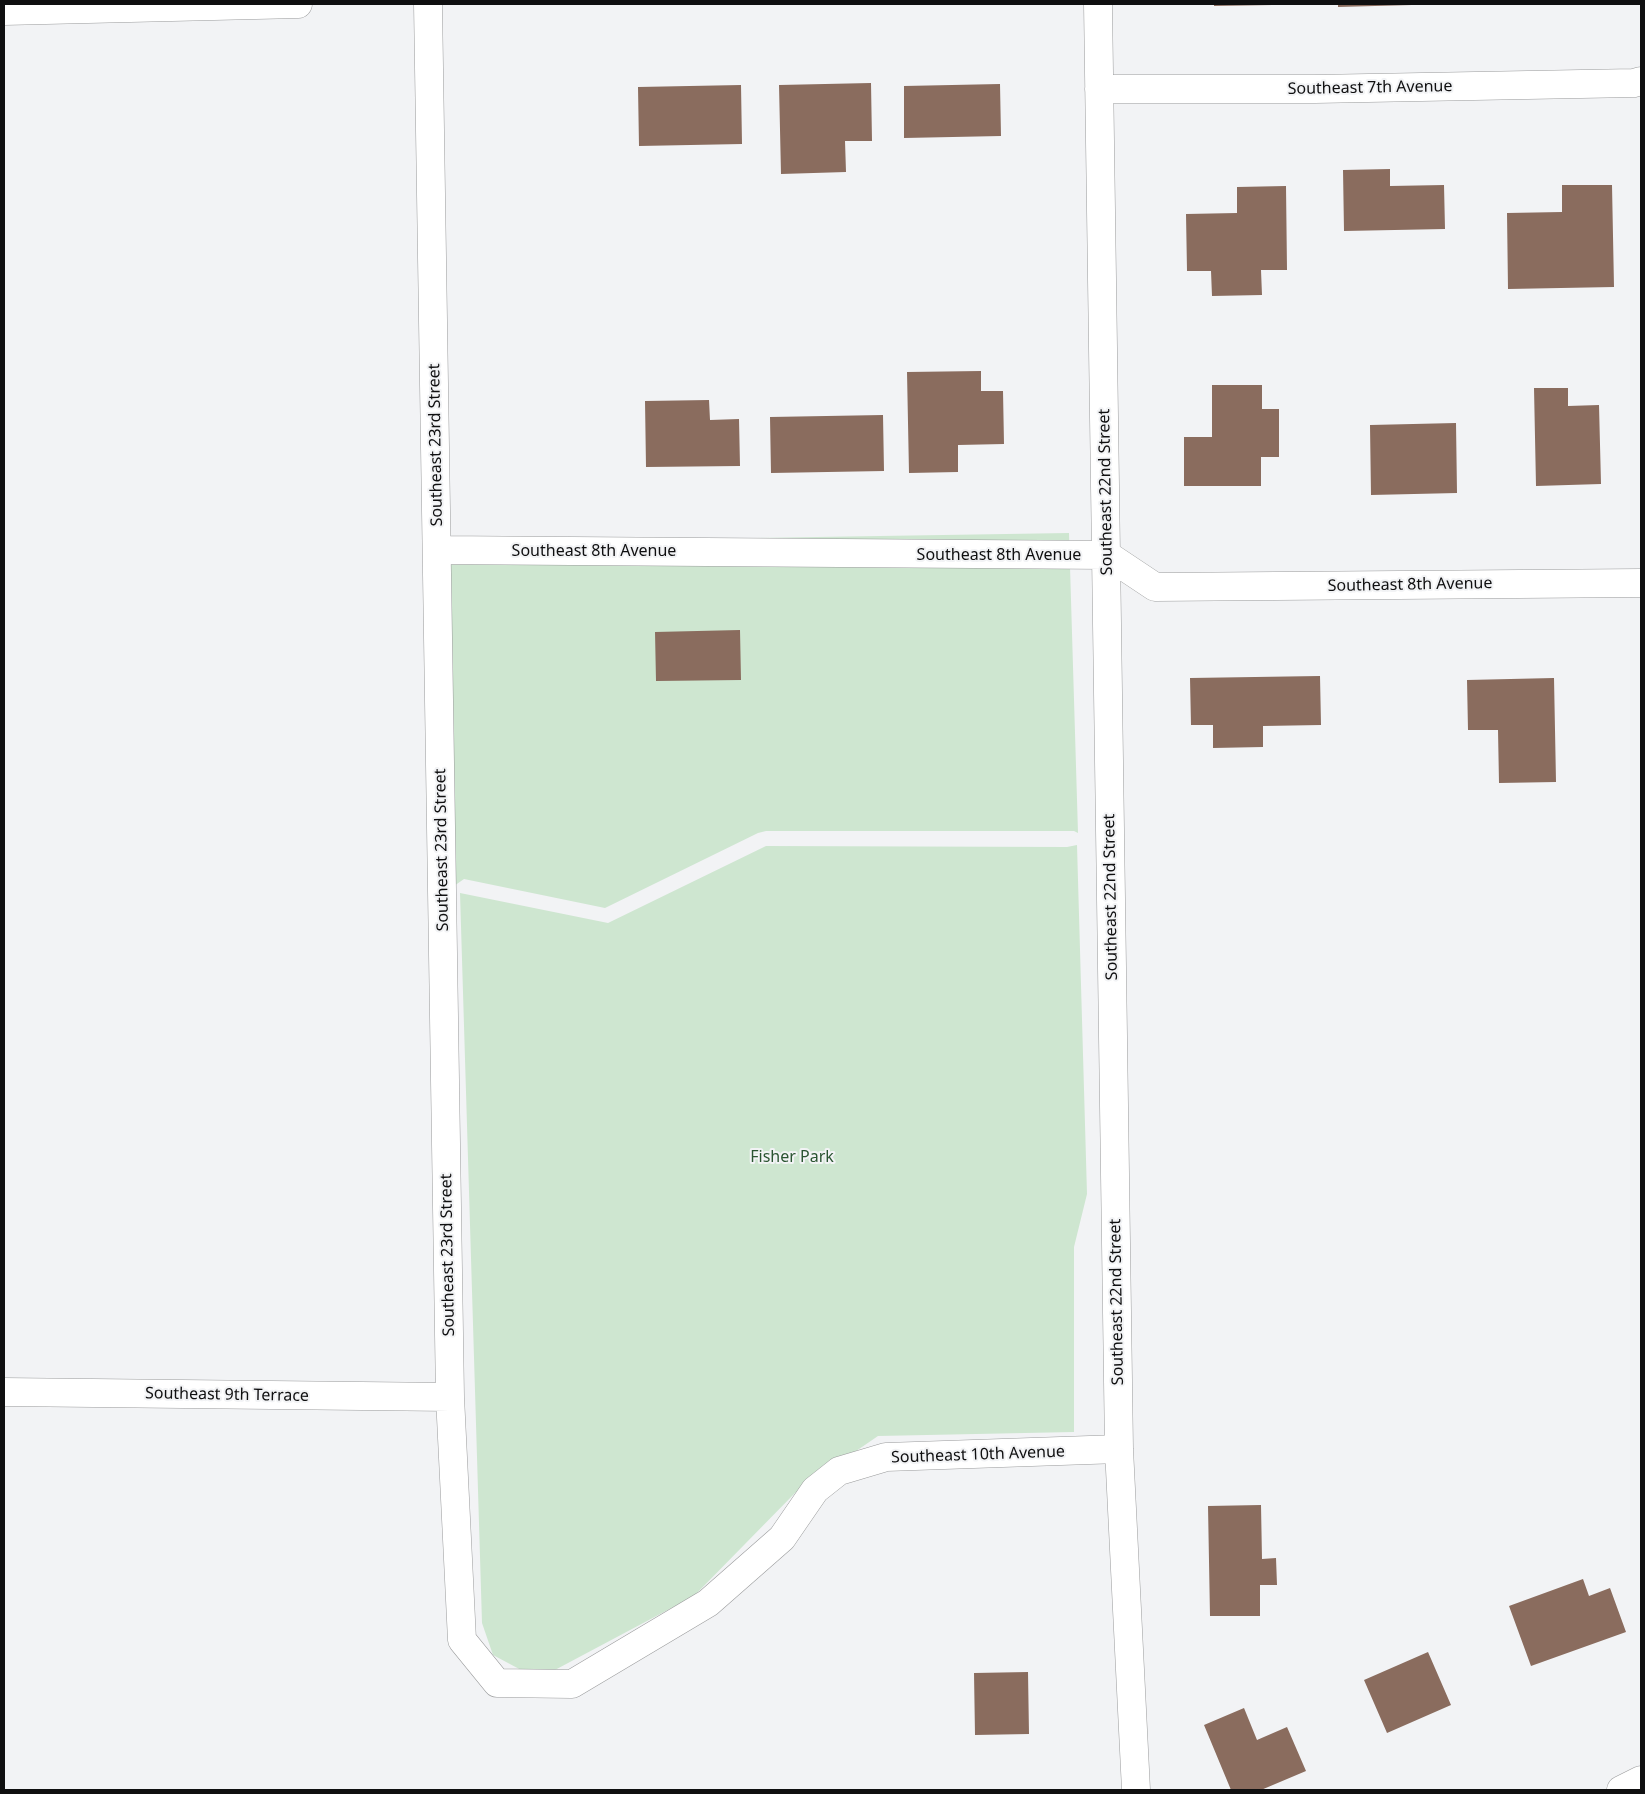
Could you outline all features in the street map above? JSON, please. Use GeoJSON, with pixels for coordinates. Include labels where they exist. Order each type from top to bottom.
{"type":"FeatureCollection","features":[{"type":"Feature","properties":{"kind":"street"},"geometry":{"type":"LineString","coordinates":[[4,11],[298,4]]}},
{"type":"Feature","properties":{"kind":"street","name":"Southeast 23rd Street"},"geometry":{"type":"LineString","coordinates":[[428,4],[450,1397],[462,1640],[497,1683]]}},
{"type":"Feature","properties":{"kind":"street","name":"Southeast 22nd Street"},"geometry":{"type":"LineString","coordinates":[[1098,4],[1119,1449],[1136,1790]]}},
{"type":"Feature","properties":{"kind":"street","name":"Southeast 7th Avenue"},"geometry":{"type":"LineString","coordinates":[[1099,89],[1335,88],[1634,83],[1641,81]]}},
{"type":"Feature","properties":{"kind":"street","name":"Southeast 8th Avenue"},"geometry":{"type":"LineString","coordinates":[[438,550],[1107,556],[1155,588],[1641,583]]}},
{"type":"Feature","properties":{"kind":"street","name":"Southeast 9th Terrace"},"geometry":{"type":"LineString","coordinates":[[4,1392],[450,1397]]}},
{"type":"Feature","properties":{"kind":"street","name":"Southeast 10th Avenue"},"geometry":{"type":"LineString","coordinates":[[497,1683],[572,1684],[708,1603],[782,1538],[815,1490],[839,1471],[886,1457],[1119,1449]]}},
{"type":"Feature","properties":{"kind":"street"},"geometry":{"type":"LineString","coordinates":[[1621,1790],[1641,1780]]}},
{"type":"Feature","properties":{"kind":"green space"},"geometry":{"type":"Polygon","coordinates":[[[1069,533],[1078,833],[1074,831],[766,831],[758,833],[605,908],[464,879],[444,893],[439,543],[1069,533]]]}},
{"type":"Feature","properties":{"kind":"green space","name":"Fisher Park"},"geometry":{"type":"Polygon","coordinates":[[[1077,845],[1087,1194],[1074,1247],[1074,1432],[878,1436],[795,1493],[694,1596],[553,1671],[523,1671],[493,1655],[482,1623],[460,893],[608,923],[766,846],[1067,847],[1077,845]]]}},
{"type":"Feature","properties":{"kind":"building"},"geometry":{"type":"Polygon","coordinates":[[[1214,4],[1273,4],[1273,5],[1214,6],[1214,4]]]}},
{"type":"Feature","properties":{"kind":"building"},"geometry":{"type":"Polygon","coordinates":[[[1338,4],[1412,4],[1412,5],[1338,7],[1338,4]]]}},
{"type":"Feature","properties":{"kind":"building"},"geometry":{"type":"Polygon","coordinates":[[[871,83],[872,141],[845,141],[846,172],[781,174],[779,85],[871,83]]]}},
{"type":"Feature","properties":{"kind":"building"},"geometry":{"type":"Polygon","coordinates":[[[1000,84],[1001,136],[904,138],[904,86],[1000,84]]]}},
{"type":"Feature","properties":{"kind":"building"},"geometry":{"type":"Polygon","coordinates":[[[741,85],[742,144],[639,146],[638,87],[741,85]]]}},
{"type":"Feature","properties":{"kind":"building"},"geometry":{"type":"Polygon","coordinates":[[[1390,169],[1390,186],[1444,185],[1445,229],[1344,231],[1343,170],[1390,169]]]}},
{"type":"Feature","properties":{"kind":"building"},"geometry":{"type":"Polygon","coordinates":[[[1562,185],[1612,185],[1614,287],[1508,289],[1507,213],[1562,212],[1562,185]]]}},
{"type":"Feature","properties":{"kind":"building"},"geometry":{"type":"Polygon","coordinates":[[[1286,186],[1287,270],[1261,270],[1262,295],[1212,296],[1211,271],[1187,271],[1186,214],[1237,213],[1237,187],[1286,186]]]}},
{"type":"Feature","properties":{"kind":"building"},"geometry":{"type":"Polygon","coordinates":[[[981,371],[981,391],[1003,391],[1004,444],[958,445],[958,472],[909,473],[907,372],[981,371]]]}},
{"type":"Feature","properties":{"kind":"building"},"geometry":{"type":"Polygon","coordinates":[[[1212,385],[1262,385],[1262,409],[1279,409],[1279,457],[1261,457],[1261,486],[1184,486],[1184,437],[1212,437],[1212,385]]]}},
{"type":"Feature","properties":{"kind":"building"},"geometry":{"type":"Polygon","coordinates":[[[1534,388],[1568,388],[1568,406],[1599,405],[1601,484],[1536,486],[1534,388]]]}},
{"type":"Feature","properties":{"kind":"building"},"geometry":{"type":"Polygon","coordinates":[[[709,400],[710,420],[739,419],[740,466],[646,467],[645,401],[709,400]]]}},
{"type":"Feature","properties":{"kind":"building"},"geometry":{"type":"Polygon","coordinates":[[[883,415],[884,471],[771,473],[770,417],[883,415]]]}},
{"type":"Feature","properties":{"kind":"building"},"geometry":{"type":"Polygon","coordinates":[[[1456,423],[1457,493],[1371,495],[1370,425],[1456,423]]]}},
{"type":"Feature","properties":{"kind":"building"},"geometry":{"type":"Polygon","coordinates":[[[740,630],[741,680],[656,681],[655,632],[740,630]]]}},
{"type":"Feature","properties":{"kind":"building"},"geometry":{"type":"Polygon","coordinates":[[[1320,676],[1321,725],[1263,726],[1263,747],[1213,748],[1213,725],[1191,725],[1190,678],[1320,676]]]}},
{"type":"Feature","properties":{"kind":"building"},"geometry":{"type":"Polygon","coordinates":[[[1554,678],[1556,782],[1499,783],[1498,730],[1468,730],[1467,680],[1554,678]]]}},
{"type":"Feature","properties":{"kind":"building"},"geometry":{"type":"Polygon","coordinates":[[[1261,1505],[1262,1559],[1276,1558],[1277,1585],[1260,1585],[1260,1616],[1210,1616],[1208,1506],[1261,1505]]]}},
{"type":"Feature","properties":{"kind":"building"},"geometry":{"type":"Polygon","coordinates":[[[1583,1579],[1589,1596],[1610,1588],[1626,1632],[1531,1666],[1509,1606],[1583,1579]]]}},
{"type":"Feature","properties":{"kind":"building"},"geometry":{"type":"Polygon","coordinates":[[[1428,1652],[1451,1705],[1387,1733],[1364,1680],[1428,1652]]]}},
{"type":"Feature","properties":{"kind":"building"},"geometry":{"type":"Polygon","coordinates":[[[1028,1672],[1029,1734],[975,1735],[974,1673],[1028,1672]]]}},
{"type":"Feature","properties":{"kind":"building"},"geometry":{"type":"Polygon","coordinates":[[[1244,1708],[1257,1740],[1287,1727],[1306,1771],[1261,1790],[1231,1790],[1204,1725],[1244,1708]]]}}]}
